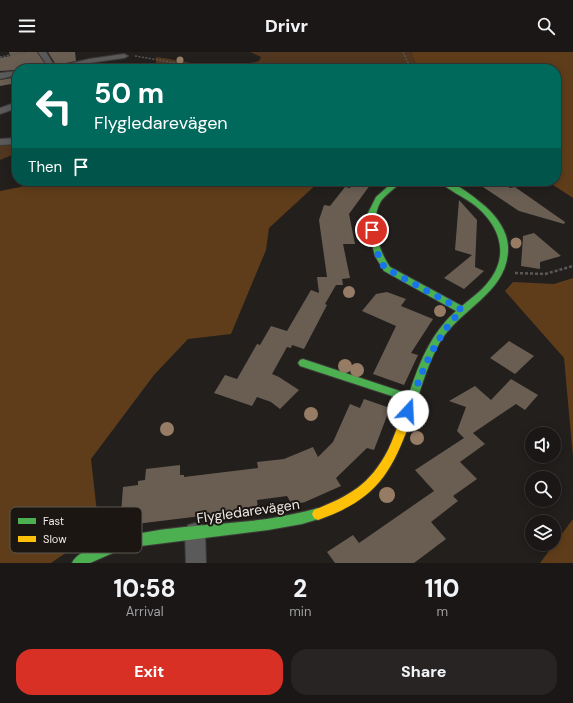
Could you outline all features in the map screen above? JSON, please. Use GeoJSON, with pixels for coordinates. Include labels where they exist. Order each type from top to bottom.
{"type":"FeatureCollection","features":[{"type":"Feature","properties":{"kind":"street"},"geometry":{"type":"LineString","coordinates":[[42,52],[52,64]]}},
{"type":"Feature","properties":{"kind":"street"},"geometry":{"type":"LineString","coordinates":[[72,64],[89,60],[124,56]]}},
{"type":"Feature","properties":{"kind":"street"},"geometry":{"type":"LineString","coordinates":[[0,76],[12,74]]}},
{"type":"Feature","properties":{"kind":"street"},"geometry":{"type":"LineString","coordinates":[[0,111],[12,107]]}},
{"type":"Feature","properties":{"kind":"street"},"geometry":{"type":"LineString","coordinates":[[0,142],[12,141]]}},
{"type":"Feature","properties":{"kind":"street"},"geometry":{"type":"LineString","coordinates":[[393,186],[375,206],[372,216],[372,230],[380,262],[387,269],[462,310]]}},
{"type":"Feature","properties":{"kind":"street","name":"Flygledarevägen"},"geometry":{"type":"LineString","coordinates":[[142,539],[297,520],[339,507],[368,487],[386,468],[435,344],[448,324],[493,283],[501,269],[504,246],[496,223],[480,205],[451,186]]}},
{"type":"Feature","properties":{"kind":"street"},"geometry":{"type":"LineString","coordinates":[[303,363],[412,399]]}},
{"type":"Feature","properties":{"kind":"street"},"geometry":{"type":"LineString","coordinates":[[195,532],[196,563]]}},
{"type":"Feature","properties":{"kind":"street","name":"Flygledarevägen"},"geometry":{"type":"LineString","coordinates":[[78,563],[96,553]]}},
{"type":"Feature","properties":{"kind":"path"},"geometry":{"type":"LineString","coordinates":[[0,57],[27,52]]}},
{"type":"Feature","properties":{"kind":"path"},"geometry":{"type":"LineString","coordinates":[[403,52],[409,64]]}},
{"type":"Feature","properties":{"kind":"path"},"geometry":{"type":"LineString","coordinates":[[124,56],[159,59],[180,64]]}},
{"type":"Feature","properties":{"kind":"path"},"geometry":{"type":"LineString","coordinates":[[501,269],[525,274],[546,274],[563,271],[573,266]]}},
{"type":"Feature","properties":{"kind":"shaded area"},"geometry":{"type":"Polygon","coordinates":[[[250,52],[411,52],[416,64],[245,64],[259,61],[261,57],[250,52]]]}},
{"type":"Feature","properties":{"kind":"shaded area"},"geometry":{"type":"Polygon","coordinates":[[[411,52],[573,52],[573,198],[555,186],[561,186],[561,64],[416,64],[411,52]]]}},
{"type":"Feature","properties":{"kind":"shaded area"},"geometry":{"type":"Polygon","coordinates":[[[156,57],[195,64],[156,64],[156,57]]]}},
{"type":"Feature","properties":{"kind":"shaded area"},"geometry":{"type":"Polygon","coordinates":[[[12,144],[12,155],[0,160],[0,145],[12,144]]]}},
{"type":"Feature","properties":{"kind":"shaded area"},"geometry":{"type":"Polygon","coordinates":[[[25,186],[315,186],[269,228],[266,250],[231,334],[188,339],[154,375],[91,459],[96,507],[10,507],[10,553],[66,553],[51,563],[0,563],[0,191],[25,186]]]}},
{"type":"Feature","properties":{"kind":"shaded area"},"geometry":{"type":"Polygon","coordinates":[[[573,278],[573,457],[564,358],[505,291],[513,282],[554,284],[573,278]]]}},
{"type":"Feature","properties":{"kind":"shaded area"},"geometry":{"type":"Polygon","coordinates":[[[573,519],[573,563],[540,563],[549,551],[561,551],[561,535],[573,519]]]}},
{"type":"Feature","properties":{"kind":"building"},"geometry":{"type":"Polygon","coordinates":[[[9,52],[37,52],[45,64],[12,64],[12,70],[0,71],[0,58],[10,56],[9,52]]]}},
{"type":"Feature","properties":{"kind":"building"},"geometry":{"type":"Polygon","coordinates":[[[48,52],[75,52],[76,61],[55,64],[48,52]]]}},
{"type":"Feature","properties":{"kind":"building"},"geometry":{"type":"Polygon","coordinates":[[[12,78],[12,84],[0,86],[0,80],[12,78]]]}},
{"type":"Feature","properties":{"kind":"building"},"geometry":{"type":"Polygon","coordinates":[[[351,186],[369,186],[349,214],[355,244],[343,244],[350,278],[342,279],[343,285],[336,285],[325,304],[327,305],[304,349],[292,345],[291,348],[287,347],[272,374],[299,390],[280,409],[271,402],[257,397],[252,406],[214,393],[225,375],[237,379],[257,344],[260,345],[271,326],[287,331],[311,290],[319,293],[317,277],[327,277],[319,220],[324,205],[330,206],[345,187],[350,188],[351,186]]]}},
{"type":"Feature","properties":{"kind":"building"},"geometry":{"type":"Polygon","coordinates":[[[482,186],[515,187],[565,222],[564,224],[519,211],[482,186]]]}},
{"type":"Feature","properties":{"kind":"building"},"geometry":{"type":"Polygon","coordinates":[[[459,200],[477,220],[475,267],[484,271],[464,289],[444,278],[472,255],[455,250],[459,200]]]}},
{"type":"Feature","properties":{"kind":"building"},"geometry":{"type":"Polygon","coordinates":[[[534,233],[561,256],[540,262],[540,269],[521,266],[523,236],[534,233]]]}},
{"type":"Feature","properties":{"kind":"building"},"geometry":{"type":"Polygon","coordinates":[[[387,292],[406,299],[401,306],[433,319],[411,353],[418,355],[404,385],[373,374],[396,326],[362,311],[376,294],[387,292]]]}},
{"type":"Feature","properties":{"kind":"building"},"geometry":{"type":"Polygon","coordinates":[[[509,341],[534,356],[515,374],[490,358],[509,341]]]}},
{"type":"Feature","properties":{"kind":"building"},"geometry":{"type":"Polygon","coordinates":[[[511,379],[538,395],[525,410],[516,404],[473,433],[485,444],[460,462],[477,479],[453,496],[458,501],[431,522],[446,539],[414,563],[335,563],[327,552],[353,535],[359,543],[434,491],[415,470],[464,438],[457,431],[466,407],[449,401],[475,386],[491,400],[511,379]]]}},
{"type":"Feature","properties":{"kind":"building"},"geometry":{"type":"Polygon","coordinates":[[[364,399],[390,408],[374,450],[367,448],[336,478],[341,486],[305,502],[292,505],[287,496],[257,500],[258,509],[142,523],[142,507],[122,507],[123,487],[138,485],[138,481],[145,480],[146,469],[180,465],[180,475],[184,475],[184,477],[258,468],[257,462],[284,459],[313,447],[318,457],[333,442],[350,404],[360,408],[364,399]]]}},
{"type":"Feature","properties":{"kind":"traffic: fast"},"geometry":{"type":"LineString","coordinates":[[393,186],[379,199],[372,213],[372,230],[379,256],[387,269],[462,310]]}},
{"type":"Feature","properties":{"kind":"traffic: fast"},"geometry":{"type":"LineString","coordinates":[[405,422],[421,374],[437,339],[449,323],[491,285],[503,263],[503,241],[500,229],[485,210],[451,186]]}},
{"type":"Feature","properties":{"kind":"traffic: fast"},"geometry":{"type":"LineString","coordinates":[[303,363],[412,399]]}},
{"type":"Feature","properties":{"kind":"traffic: fast"},"geometry":{"type":"LineString","coordinates":[[142,539],[285,522],[318,514]]}},
{"type":"Feature","properties":{"kind":"traffic: fast"},"geometry":{"type":"LineString","coordinates":[[78,563],[96,553]]}},
{"type":"Feature","properties":{"kind":"traffic: slow"},"geometry":{"type":"LineString","coordinates":[[318,514],[335,508],[350,500],[363,491],[374,480],[384,468],[392,454],[405,422]]}},
{"type":"Feature","properties":{"kind":"route"},"geometry":{"type":"LineString","coordinates":[[372,230],[380,262],[387,269],[462,310],[448,324],[435,344],[408,411]]}}]}
